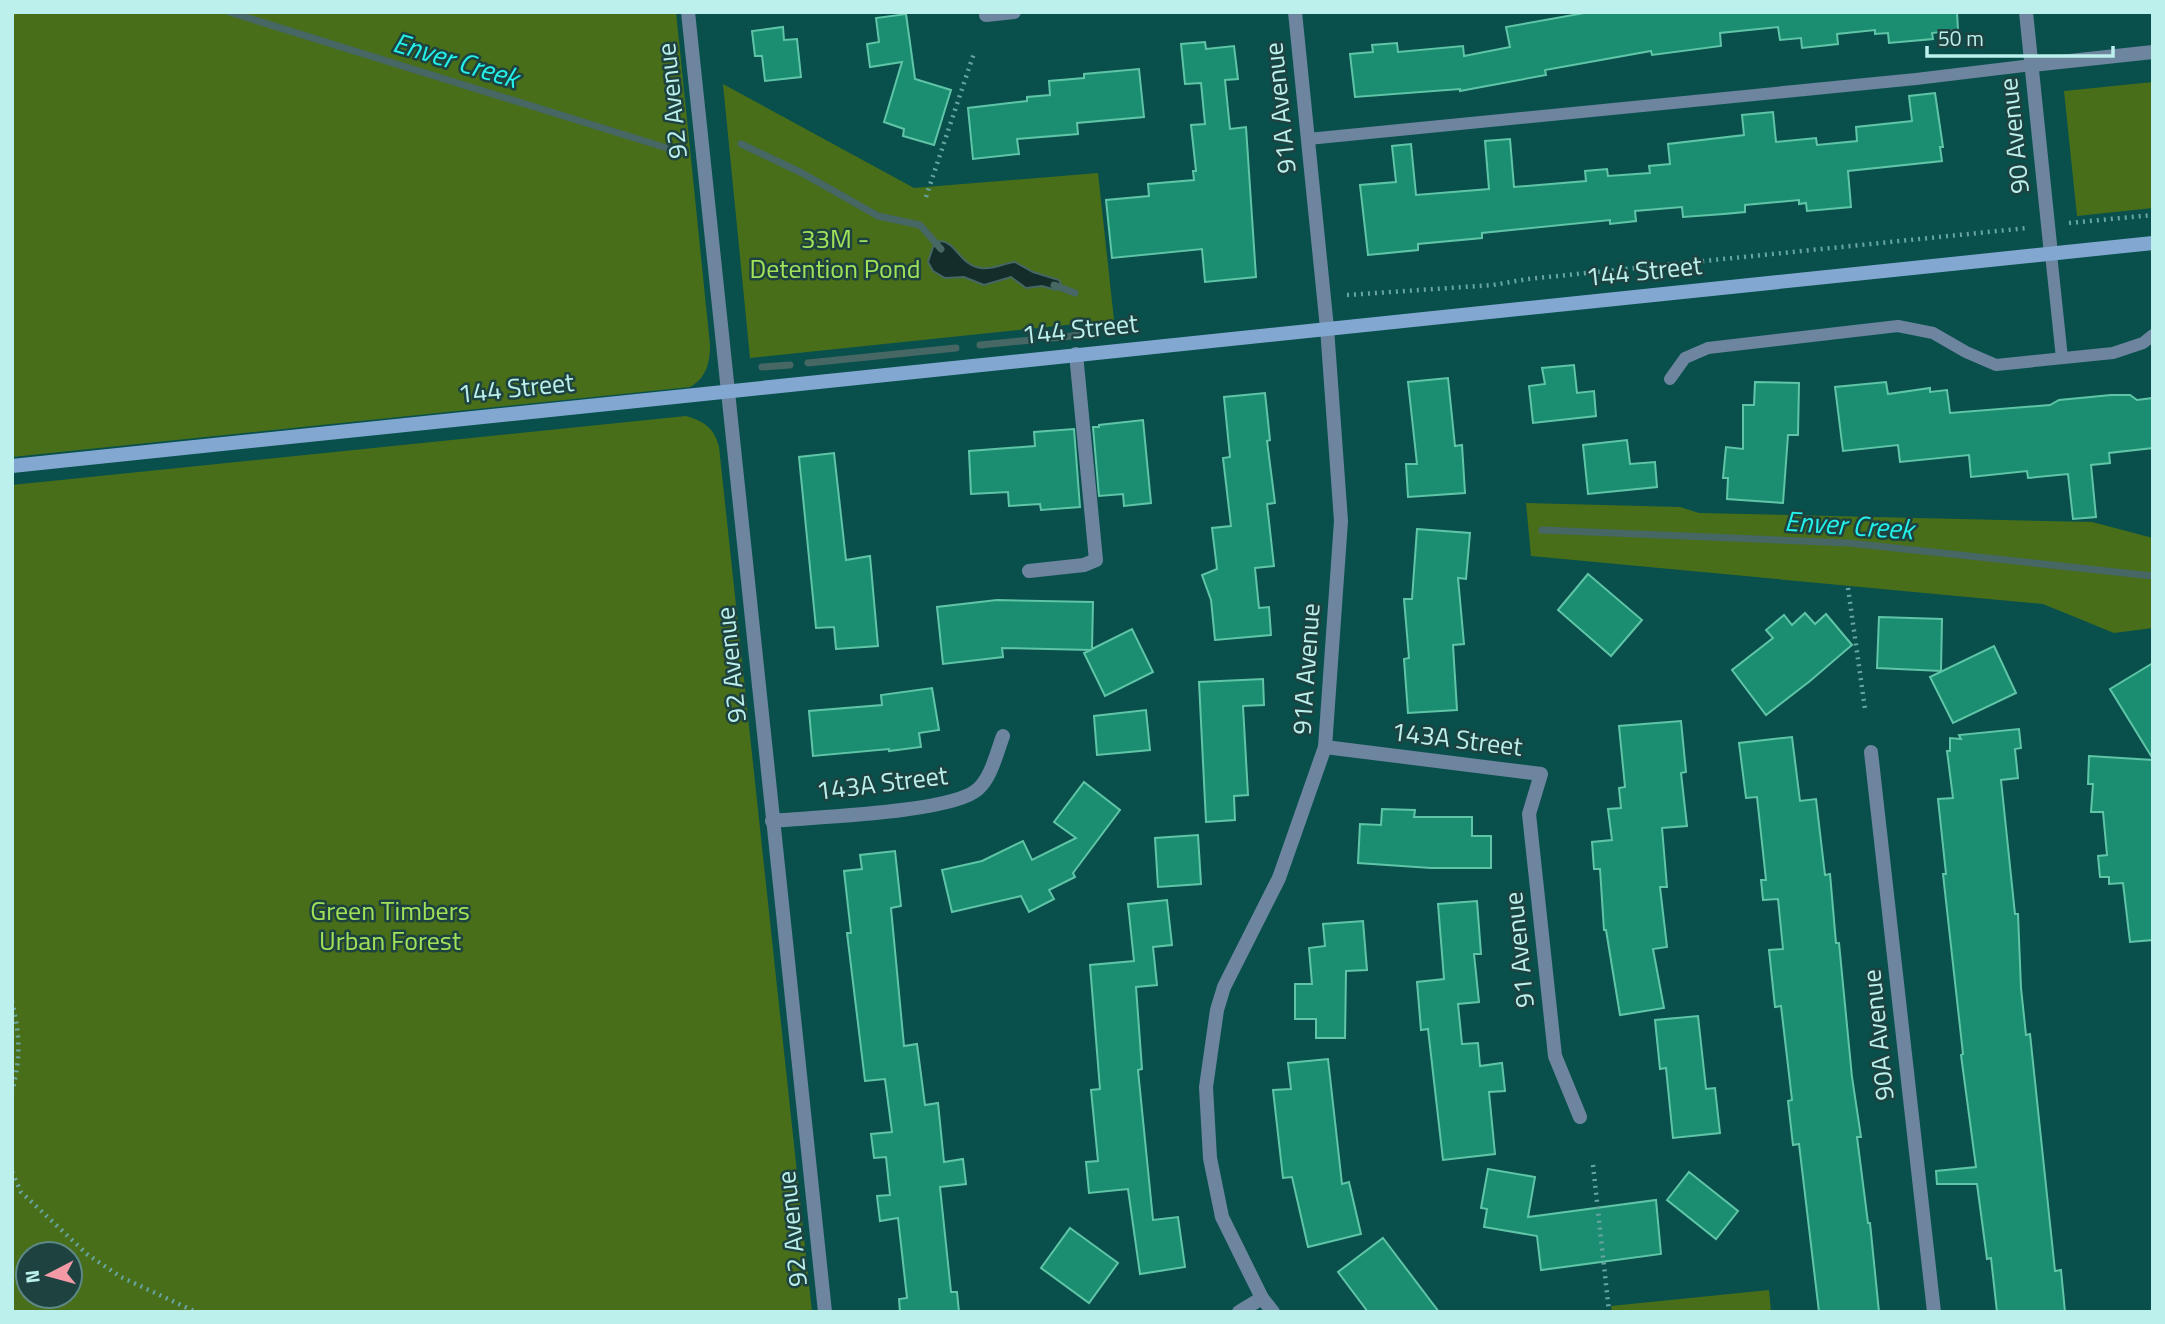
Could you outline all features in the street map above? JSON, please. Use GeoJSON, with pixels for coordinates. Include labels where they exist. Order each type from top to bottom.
{"type":"FeatureCollection","features":[{"type":"Feature","properties":{"kind":"main road","name":"144 Street"},"geometry":{"type":"LineString","coordinates":[[12,466],[2153,243]]}},
{"type":"Feature","properties":{"kind":"street","name":"92 Avenue"},"geometry":{"type":"LineString","coordinates":[[688,12],[825,1312]]}},
{"type":"Feature","properties":{"kind":"street"},"geometry":{"type":"LineString","coordinates":[[986,14],[1014,12]]}},
{"type":"Feature","properties":{"kind":"street","name":"91A Avenue"},"geometry":{"type":"LineString","coordinates":[[1273,1312],[1262,1298],[1222,1217],[1207,1127],[1206,1087],[1210,1047],[1224,987],[1279,878],[1325,747],[1341,521],[1327,328],[1295,12]]}},
{"type":"Feature","properties":{"kind":"street","name":"90 Avenue"},"geometry":{"type":"LineString","coordinates":[[2026,12],[2051,254]]}},
{"type":"Feature","properties":{"kind":"street"},"geometry":{"type":"LineString","coordinates":[[2032,65],[2153,52]]}},
{"type":"Feature","properties":{"kind":"street"},"geometry":{"type":"LineString","coordinates":[[1029,571],[1084,565],[1096,560],[1076,354]]}},
{"type":"Feature","properties":{"kind":"street","name":"143A Street"},"geometry":{"type":"LineString","coordinates":[[772,821],[950,803],[979,789],[1003,736]]}},
{"type":"Feature","properties":{"kind":"street","name":"143A Street"},"geometry":{"type":"LineString","coordinates":[[1325,747],[1541,774]]}},
{"type":"Feature","properties":{"kind":"street","name":"90A Avenue"},"geometry":{"type":"LineString","coordinates":[[1871,752],[1934,1312]]}},
{"type":"Feature","properties":{"kind":"street","name":"91 Avenue"},"geometry":{"type":"LineString","coordinates":[[1541,774],[1529,814],[1555,1056],[1580,1117]]}},
{"type":"Feature","properties":{"kind":"street"},"geometry":{"type":"LineString","coordinates":[[1239,1312],[1262,1298]]}},
{"type":"Feature","properties":{"kind":"lane"},"geometry":{"type":"LineString","coordinates":[[1308,139],[1929,78],[2032,65]]}},
{"type":"Feature","properties":{"kind":"lane"},"geometry":{"type":"LineString","coordinates":[[2051,254],[2062,358]]}},
{"type":"Feature","properties":{"kind":"lane"},"geometry":{"type":"LineString","coordinates":[[1670,379],[1685,358],[1708,348],[1898,326],[1933,333],[1996,365],[2113,353],[2143,343],[2153,335]]}},
{"type":"Feature","properties":{"kind":"path"},"geometry":{"type":"LineString","coordinates":[[926,197],[974,53]]}},
{"type":"Feature","properties":{"kind":"path"},"geometry":{"type":"LineString","coordinates":[[2069,223],[2153,215]]}},
{"type":"Feature","properties":{"kind":"path"},"geometry":{"type":"LineString","coordinates":[[1347,295],[1493,285],[1528,279],[2027,228]]}},
{"type":"Feature","properties":{"kind":"path"},"geometry":{"type":"LineString","coordinates":[[1849,588],[1865,709]]}},
{"type":"Feature","properties":{"kind":"path"},"geometry":{"type":"LineString","coordinates":[[12,1001],[19,1032],[19,1064],[12,1092]]}},
{"type":"Feature","properties":{"kind":"path"},"geometry":{"type":"LineString","coordinates":[[1593,1165],[1609,1312]]}},
{"type":"Feature","properties":{"kind":"path"},"geometry":{"type":"LineString","coordinates":[[12,1172],[20,1192],[88,1255],[121,1277],[196,1312]]}},
{"type":"Feature","properties":{"kind":"green space"},"geometry":{"type":"Polygon","coordinates":[[[12,12],[676,12],[710,345],[708,364],[703,375],[690,387],[12,457],[12,12]]]}},
{"type":"Feature","properties":{"kind":"green space"},"geometry":{"type":"Polygon","coordinates":[[[2153,82],[2153,208],[2077,216],[2064,91],[2153,82]]]}},
{"type":"Feature","properties":{"kind":"green space","name":"33M - Detention Pond"},"geometry":{"type":"Polygon","coordinates":[[[723,84],[914,188],[1098,173],[1114,320],[750,358],[723,84]]]}},
{"type":"Feature","properties":{"kind":"green space","name":"Green Timbers Urban Forest"},"geometry":{"type":"Polygon","coordinates":[[[686,416],[708,427],[715,435],[719,447],[812,1312],[12,1312],[12,485],[686,416]]]}},
{"type":"Feature","properties":{"kind":"green space"},"geometry":{"type":"Polygon","coordinates":[[[1526,503],[1680,507],[1699,513],[2092,522],[2153,538],[2153,628],[2114,633],[2043,604],[1531,556],[1526,503]]]}},
{"type":"Feature","properties":{"kind":"green space"},"geometry":{"type":"Polygon","coordinates":[[[1769,1290],[1771,1312],[1612,1312],[1611,1306],[1769,1290]]]}},
{"type":"Feature","properties":{"kind":"water"},"geometry":{"type":"Polygon","coordinates":[[[940,241],[946,242],[974,266],[990,268],[1015,262],[1033,272],[1059,280],[1060,288],[1026,288],[1011,277],[984,285],[964,277],[945,278],[933,271],[928,262],[933,247],[940,241]]]}},
{"type":"Feature","properties":{"kind":"building"},"geometry":{"type":"Polygon","coordinates":[[[1590,12],[1957,12],[1958,30],[1932,33],[1933,39],[1889,43],[1888,33],[1875,34],[1875,30],[1837,34],[1838,44],[1802,48],[1801,38],[1780,40],[1778,27],[1720,33],[1721,46],[1652,55],[1651,51],[1545,70],[1546,75],[1460,91],[1355,97],[1350,54],[1373,52],[1372,45],[1397,43],[1398,52],[1463,46],[1464,56],[1510,47],[1506,27],[1590,12]]]}},
{"type":"Feature","properties":{"kind":"building"},"geometry":{"type":"Polygon","coordinates":[[[906,14],[915,79],[951,90],[934,145],[903,136],[904,129],[884,122],[902,62],[870,67],[867,44],[879,42],[876,18],[906,14]]]}},
{"type":"Feature","properties":{"kind":"building"},"geometry":{"type":"Polygon","coordinates":[[[783,27],[784,40],[797,39],[801,77],[765,81],[762,56],[755,56],[752,31],[783,27]]]}},
{"type":"Feature","properties":{"kind":"building"},"geometry":{"type":"Polygon","coordinates":[[[1205,42],[1206,49],[1234,46],[1238,79],[1225,80],[1230,129],[1246,127],[1256,277],[1205,282],[1202,249],[1112,258],[1106,200],[1149,196],[1148,184],[1194,180],[1193,171],[1196,171],[1191,125],[1205,124],[1201,83],[1185,84],[1181,44],[1205,42]]]}},
{"type":"Feature","properties":{"kind":"building"},"geometry":{"type":"Polygon","coordinates":[[[1139,69],[1144,117],[1077,123],[1078,134],[1017,139],[1019,154],[973,159],[968,108],[1027,101],[1027,97],[1050,95],[1049,81],[1084,78],[1084,74],[1139,69]]]}},
{"type":"Feature","properties":{"kind":"building"},"geometry":{"type":"Polygon","coordinates":[[[1935,93],[1943,147],[1940,147],[1942,161],[1848,171],[1851,207],[1807,211],[1806,203],[1799,204],[1799,200],[1745,205],[1745,212],[1683,217],[1682,207],[1635,211],[1636,221],[1610,224],[1610,220],[1482,233],[1482,238],[1418,244],[1418,250],[1368,255],[1360,185],[1396,182],[1392,146],[1411,144],[1416,195],[1489,189],[1485,141],[1510,139],[1514,187],[1586,181],[1585,171],[1607,169],[1608,176],[1650,173],[1649,166],[1670,164],[1668,144],[1744,135],[1742,115],[1773,112],[1776,142],[1816,138],[1817,145],[1857,141],[1856,127],[1912,121],[1909,96],[1935,93]]]}},
{"type":"Feature","properties":{"kind":"building"},"geometry":{"type":"Polygon","coordinates":[[[1574,365],[1577,393],[1594,391],[1596,416],[1533,423],[1529,386],[1545,384],[1542,368],[1574,365]]]}},
{"type":"Feature","properties":{"kind":"building"},"geometry":{"type":"Polygon","coordinates":[[[1448,378],[1455,446],[1462,445],[1465,493],[1408,497],[1406,464],[1417,464],[1408,382],[1448,378]]]}},
{"type":"Feature","properties":{"kind":"building"},"geometry":{"type":"Polygon","coordinates":[[[1755,382],[1799,383],[1798,435],[1788,435],[1783,503],[1727,499],[1728,478],[1723,478],[1726,447],[1743,449],[1743,405],[1754,405],[1755,382]]]}},
{"type":"Feature","properties":{"kind":"building"},"geometry":{"type":"Polygon","coordinates":[[[1886,382],[1888,394],[1930,388],[1930,392],[1947,390],[1950,413],[2050,405],[2059,400],[2111,395],[2130,395],[2137,400],[2153,398],[2153,448],[2109,453],[2110,463],[2091,465],[2096,517],[2073,519],[2068,474],[2028,478],[2027,471],[1971,477],[1969,455],[1900,462],[1898,445],[1843,451],[1835,387],[1886,382]]]}},
{"type":"Feature","properties":{"kind":"building"},"geometry":{"type":"Polygon","coordinates":[[[1265,393],[1270,440],[1267,441],[1275,503],[1267,504],[1274,566],[1255,568],[1259,608],[1269,607],[1271,635],[1215,640],[1211,600],[1202,575],[1217,569],[1212,528],[1231,526],[1223,458],[1230,457],[1224,397],[1265,393]]]}},
{"type":"Feature","properties":{"kind":"building"},"geometry":{"type":"Polygon","coordinates":[[[1143,420],[1151,503],[1124,506],[1123,494],[1099,496],[1093,427],[1143,420]]]}},
{"type":"Feature","properties":{"kind":"building"},"geometry":{"type":"Polygon","coordinates":[[[1074,429],[1080,507],[1041,510],[1040,504],[1009,506],[1008,492],[971,494],[969,451],[1035,446],[1034,432],[1074,429]]]}},
{"type":"Feature","properties":{"kind":"building"},"geometry":{"type":"Polygon","coordinates":[[[1627,440],[1630,464],[1655,462],[1657,487],[1588,494],[1583,445],[1627,440]]]}},
{"type":"Feature","properties":{"kind":"building"},"geometry":{"type":"Polygon","coordinates":[[[834,453],[846,560],[870,556],[878,646],[836,649],[834,627],[816,628],[799,457],[834,453]]]}},
{"type":"Feature","properties":{"kind":"building"},"geometry":{"type":"Polygon","coordinates":[[[1417,529],[1470,533],[1466,579],[1458,578],[1464,644],[1453,645],[1457,710],[1408,713],[1404,659],[1409,658],[1404,599],[1412,599],[1417,529]]]}},
{"type":"Feature","properties":{"kind":"building"},"geometry":{"type":"Polygon","coordinates":[[[1588,574],[1642,620],[1611,656],[1558,610],[1588,574]]]}},
{"type":"Feature","properties":{"kind":"building"},"geometry":{"type":"Polygon","coordinates":[[[997,600],[1093,602],[1092,649],[1132,629],[1153,672],[1105,696],[1084,653],[1091,650],[1002,648],[1003,657],[943,664],[937,607],[997,600]]]}},
{"type":"Feature","properties":{"kind":"building"},"geometry":{"type":"Polygon","coordinates":[[[1805,613],[1815,624],[1826,614],[1852,645],[1766,715],[1732,670],[1773,638],[1766,630],[1784,615],[1792,625],[1805,613]]]}},
{"type":"Feature","properties":{"kind":"building"},"geometry":{"type":"Polygon","coordinates":[[[1879,617],[1942,619],[1941,671],[1877,668],[1879,617]]]}},
{"type":"Feature","properties":{"kind":"building"},"geometry":{"type":"Polygon","coordinates":[[[1994,646],[2016,693],[1953,723],[1930,677],[1994,646]]]}},
{"type":"Feature","properties":{"kind":"building"},"geometry":{"type":"Polygon","coordinates":[[[2153,663],[2153,759],[2110,689],[2153,663]]]}},
{"type":"Feature","properties":{"kind":"building"},"geometry":{"type":"Polygon","coordinates":[[[1263,679],[1264,705],[1243,706],[1248,795],[1234,796],[1235,820],[1206,822],[1199,682],[1263,679]]]}},
{"type":"Feature","properties":{"kind":"building"},"geometry":{"type":"Polygon","coordinates":[[[932,688],[939,730],[919,733],[921,747],[813,756],[809,711],[882,705],[881,695],[932,688]]]}},
{"type":"Feature","properties":{"kind":"building"},"geometry":{"type":"Polygon","coordinates":[[[1146,710],[1150,750],[1097,755],[1094,716],[1146,710]]]}},
{"type":"Feature","properties":{"kind":"building"},"geometry":{"type":"Polygon","coordinates":[[[1681,721],[1686,772],[1681,773],[1687,826],[1662,828],[1667,887],[1660,887],[1667,947],[1653,949],[1664,1008],[1620,1015],[1604,930],[1600,869],[1594,869],[1592,842],[1612,840],[1608,809],[1621,808],[1619,788],[1625,787],[1619,726],[1681,721]]]}},
{"type":"Feature","properties":{"kind":"building"},"geometry":{"type":"Polygon","coordinates":[[[2019,729],[2021,748],[2015,749],[2018,778],[2001,780],[2015,914],[2018,914],[2026,1035],[2030,1034],[2055,1271],[2061,1270],[2065,1312],[1997,1312],[1991,1258],[1987,1259],[1977,1184],[1937,1184],[1936,1171],[1976,1167],[1961,1055],[1938,799],[1953,798],[1947,751],[1950,751],[1950,738],[1961,739],[1959,735],[2019,729]]]}},
{"type":"Feature","properties":{"kind":"building"},"geometry":{"type":"Polygon","coordinates":[[[1792,737],[1800,801],[1816,799],[1825,875],[1830,874],[1836,943],[1839,943],[1852,1077],[1861,1137],[1857,1137],[1870,1223],[1879,1312],[1819,1312],[1799,1144],[1793,1145],[1788,1101],[1792,1100],[1781,1006],[1775,1007],[1769,950],[1783,949],[1778,899],[1763,900],[1761,880],[1766,880],[1757,797],[1746,798],[1739,743],[1792,737]]]}},
{"type":"Feature","properties":{"kind":"building"},"geometry":{"type":"Polygon","coordinates":[[[2089,756],[2153,760],[2153,940],[2130,942],[2123,883],[2109,884],[2109,877],[2100,877],[2098,856],[2107,855],[2103,812],[2091,812],[2093,784],[2088,784],[2089,756]]]}},
{"type":"Feature","properties":{"kind":"building"},"geometry":{"type":"Polygon","coordinates":[[[1084,782],[1120,810],[1073,873],[1075,877],[1049,890],[1054,899],[1029,912],[1021,896],[952,912],[942,870],[982,861],[1023,841],[1032,860],[1076,838],[1054,822],[1084,782]]]}},
{"type":"Feature","properties":{"kind":"building"},"geometry":{"type":"Polygon","coordinates":[[[1382,809],[1415,810],[1414,817],[1472,817],[1472,836],[1491,836],[1491,868],[1431,868],[1358,863],[1360,824],[1381,825],[1382,809]]]}},
{"type":"Feature","properties":{"kind":"building"},"geometry":{"type":"Polygon","coordinates":[[[1198,835],[1201,884],[1158,887],[1155,838],[1198,835]]]}},
{"type":"Feature","properties":{"kind":"building"},"geometry":{"type":"Polygon","coordinates":[[[895,851],[901,906],[891,908],[904,1046],[917,1044],[925,1105],[938,1103],[944,1162],[963,1159],[966,1184],[940,1187],[951,1292],[957,1292],[959,1312],[900,1312],[899,1299],[907,1298],[898,1218],[880,1221],[877,1196],[890,1195],[886,1157],[874,1158],[871,1134],[892,1132],[885,1079],[865,1081],[847,933],[851,933],[844,871],[862,869],[860,855],[895,851]]]}},
{"type":"Feature","properties":{"kind":"building"},"geometry":{"type":"Polygon","coordinates":[[[1167,900],[1172,945],[1153,947],[1157,985],[1136,987],[1142,1069],[1138,1070],[1153,1220],[1178,1217],[1185,1267],[1140,1274],[1128,1189],[1089,1193],[1086,1162],[1098,1161],[1091,1090],[1100,1089],[1090,965],[1134,961],[1128,904],[1167,900]]]}},
{"type":"Feature","properties":{"kind":"building"},"geometry":{"type":"Polygon","coordinates":[[[1477,901],[1481,954],[1474,954],[1479,1002],[1458,1004],[1462,1044],[1478,1043],[1480,1066],[1502,1063],[1505,1091],[1489,1092],[1495,1154],[1443,1160],[1428,1029],[1421,1030],[1417,982],[1444,979],[1438,904],[1477,901]]]}},
{"type":"Feature","properties":{"kind":"building"},"geometry":{"type":"Polygon","coordinates":[[[1363,921],[1367,970],[1346,971],[1345,1038],[1316,1038],[1316,1019],[1295,1019],[1295,984],[1312,984],[1309,948],[1325,946],[1323,924],[1363,921]]]}},
{"type":"Feature","properties":{"kind":"building"},"geometry":{"type":"Polygon","coordinates":[[[1698,1016],[1706,1089],[1715,1088],[1720,1133],[1673,1138],[1666,1068],[1660,1069],[1655,1020],[1698,1016]]]}},
{"type":"Feature","properties":{"kind":"building"},"geometry":{"type":"Polygon","coordinates":[[[1328,1059],[1342,1184],[1349,1182],[1361,1234],[1308,1247],[1292,1177],[1283,1178],[1273,1090],[1291,1089],[1288,1063],[1328,1059]]]}},
{"type":"Feature","properties":{"kind":"building"},"geometry":{"type":"Polygon","coordinates":[[[1488,1169],[1535,1177],[1528,1217],[1656,1200],[1661,1254],[1541,1270],[1537,1236],[1484,1227],[1487,1209],[1481,1208],[1488,1169]]]}},
{"type":"Feature","properties":{"kind":"building"},"geometry":{"type":"Polygon","coordinates":[[[1689,1172],[1738,1211],[1716,1239],[1667,1200],[1689,1172]]]}},
{"type":"Feature","properties":{"kind":"building"},"geometry":{"type":"Polygon","coordinates":[[[1070,1228],[1118,1263],[1089,1303],[1041,1268],[1070,1228]]]}},
{"type":"Feature","properties":{"kind":"building"},"geometry":{"type":"Polygon","coordinates":[[[1383,1238],[1439,1312],[1368,1312],[1338,1272],[1383,1238]]]}},
{"type":"Feature","properties":{"kind":"waterway","name":"Enver Creek"},"geometry":{"type":"LineString","coordinates":[[229,12],[670,149]]}},
{"type":"Feature","properties":{"kind":"waterway","name":"Enver Creek"},"geometry":{"type":"LineString","coordinates":[[741,144],[802,173],[878,216],[920,225],[941,249]]}},
{"type":"Feature","properties":{"kind":"waterway","name":"Enver Creek"},"geometry":{"type":"LineString","coordinates":[[1054,285],[1075,293]]}},
{"type":"Feature","properties":{"kind":"waterway"},"geometry":{"type":"LineString","coordinates":[[1053,338],[1090,334]]}},
{"type":"Feature","properties":{"kind":"waterway"},"geometry":{"type":"LineString","coordinates":[[980,345],[1032,340]]}},
{"type":"Feature","properties":{"kind":"waterway"},"geometry":{"type":"LineString","coordinates":[[808,363],[956,348]]}},
{"type":"Feature","properties":{"kind":"waterway"},"geometry":{"type":"LineString","coordinates":[[762,367],[790,365]]}},
{"type":"Feature","properties":{"kind":"waterway","name":"Enver Creek"},"geometry":{"type":"LineString","coordinates":[[1542,530],[1849,543],[2153,576]]}}]}
